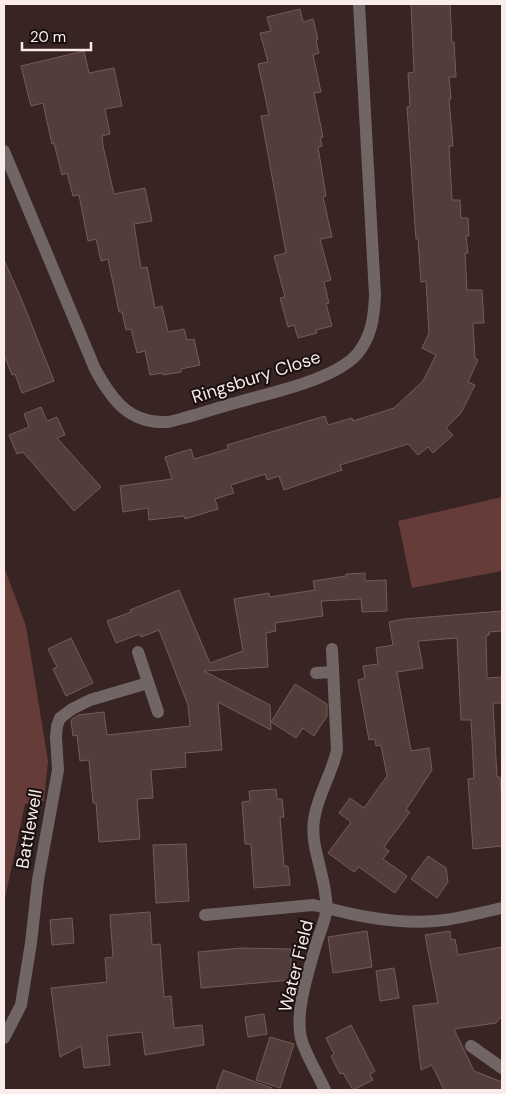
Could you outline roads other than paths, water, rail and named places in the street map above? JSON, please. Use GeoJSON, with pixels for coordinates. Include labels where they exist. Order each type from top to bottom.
{"type":"FeatureCollection","features":[{"type":"Feature","properties":{"kind":"street","name":"Ringsbury Close"},"geometry":{"type":"LineString","coordinates":[[4,151],[95,369],[108,392],[124,410],[148,420],[168,422],[301,383],[328,373],[350,362],[358,354],[374,320],[375,295],[359,4]]}},
{"type":"Feature","properties":{"kind":"street","name":"Water Field"},"geometry":{"type":"LineString","coordinates":[[323,1089],[305,1048],[299,1025],[304,993],[316,947],[326,920],[327,908],[324,881],[316,852],[314,820],[318,803],[335,761],[337,750],[332,649]]}},
{"type":"Feature","properties":{"kind":"street"},"geometry":{"type":"LineString","coordinates":[[138,652],[158,712]]}},
{"type":"Feature","properties":{"kind":"street"},"geometry":{"type":"LineString","coordinates":[[316,673],[333,672]]}},
{"type":"Feature","properties":{"kind":"street","name":"Battlewell"},"geometry":{"type":"LineString","coordinates":[[4,1038],[21,1005],[31,943],[38,880],[58,770],[56,737],[60,718],[72,708],[90,700],[148,683]]}},
{"type":"Feature","properties":{"kind":"street"},"geometry":{"type":"LineString","coordinates":[[205,915],[313,905],[368,917],[422,921],[445,920],[502,908]]}},
{"type":"Feature","properties":{"kind":"street"},"geometry":{"type":"LineString","coordinates":[[471,1046],[502,1068]]}}]}
